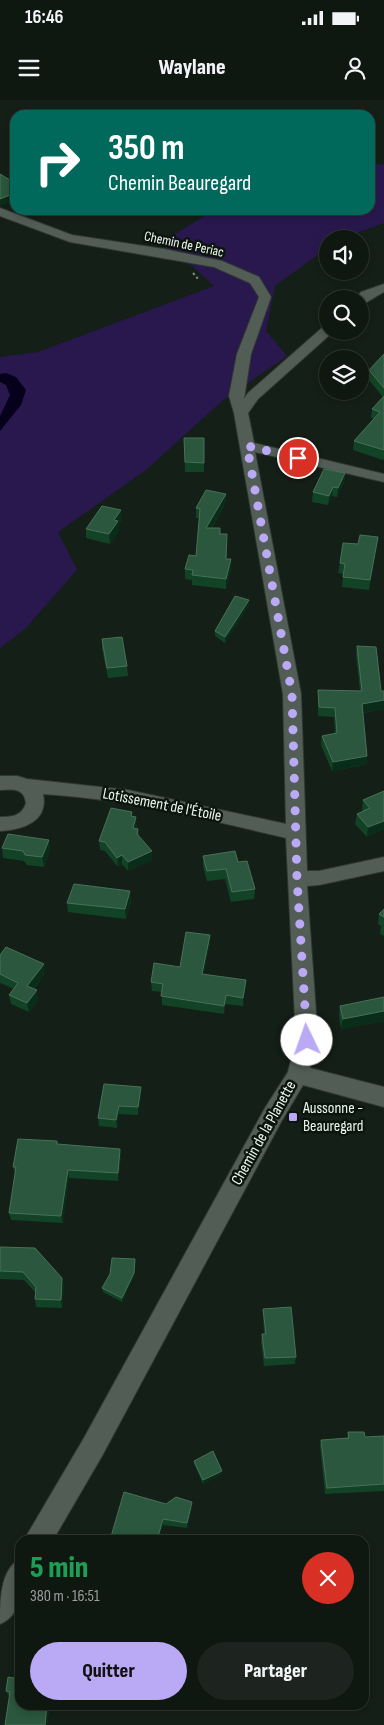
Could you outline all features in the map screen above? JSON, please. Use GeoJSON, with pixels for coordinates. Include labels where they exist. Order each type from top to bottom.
{"type":"FeatureCollection","features":[{"type":"Feature","properties":{"kind":"street","name":"Chemin de Periac"},"geometry":{"type":"LineString","coordinates":[[0,212],[70,238],[218,264],[255,280],[265,297],[244,354],[236,396],[241,413]]}},
{"type":"Feature","properties":{"kind":"street"},"geometry":{"type":"LineString","coordinates":[[369,295],[384,288]]}},
{"type":"Feature","properties":{"kind":"street"},"geometry":{"type":"LineString","coordinates":[[241,413],[253,396],[319,338]]}},
{"type":"Feature","properties":{"kind":"street","name":"Chemin de la Planette"},"geometry":{"type":"LineString","coordinates":[[41,1535],[93,1447],[273,1115],[298,1074],[307,1040],[295,833],[292,694],[241,413]]}},
{"type":"Feature","properties":{"kind":"street"},"geometry":{"type":"LineString","coordinates":[[247,446],[384,478]]}},
{"type":"Feature","properties":{"kind":"street","name":"Lotissement de l'Étoile"},"geometry":{"type":"LineString","coordinates":[[0,783],[18,782],[27,786],[67,788],[193,809],[295,833]]}},
{"type":"Feature","properties":{"kind":"street"},"geometry":{"type":"LineString","coordinates":[[0,824],[17,823],[27,818],[35,810],[37,802],[34,793],[27,786]]}},
{"type":"Feature","properties":{"kind":"street"},"geometry":{"type":"LineString","coordinates":[[297,879],[319,878],[384,864]]}},
{"type":"Feature","properties":{"kind":"street"},"geometry":{"type":"LineString","coordinates":[[298,1074],[384,1097]]}},
{"type":"Feature","properties":{"kind":"street"},"geometry":{"type":"LineString","coordinates":[[0,1610],[15,1582]]}},
{"type":"Feature","properties":{"kind":"shaded area"},"geometry":{"type":"Polygon","coordinates":[[[375,164],[384,165],[384,223],[365,230],[319,230],[319,254],[275,286],[266,331],[287,356],[222,401],[146,470],[58,532],[77,570],[24,630],[0,648],[0,357],[38,352],[214,286],[191,265],[173,259],[161,243],[206,215],[375,215],[375,164]]]}},
{"type":"Feature","properties":{"kind":"shaded area"},"geometry":{"type":"Polygon","coordinates":[[[6,373],[16,377],[26,390],[21,405],[0,431],[0,416],[10,395],[6,385],[0,382],[0,374],[6,373]]]}},
{"type":"Feature","properties":{"kind":"building"},"geometry":{"type":"Polygon","coordinates":[[[0,174],[10,180],[10,195],[0,199],[0,174]]]}},
{"type":"Feature","properties":{"kind":"building"},"geometry":{"type":"Polygon","coordinates":[[[384,354],[384,388],[369,370],[384,354]]]}},
{"type":"Feature","properties":{"kind":"building"},"geometry":{"type":"Polygon","coordinates":[[[384,396],[384,450],[354,441],[380,412],[372,409],[384,396]]]}},
{"type":"Feature","properties":{"kind":"building"},"geometry":{"type":"Polygon","coordinates":[[[184,438],[204,438],[204,463],[185,462],[184,438]]]}},
{"type":"Feature","properties":{"kind":"building"},"geometry":{"type":"Polygon","coordinates":[[[324,469],[345,473],[338,488],[333,487],[329,496],[313,492],[324,469]]]}},
{"type":"Feature","properties":{"kind":"building"},"geometry":{"type":"Polygon","coordinates":[[[206,490],[226,494],[206,528],[220,528],[220,534],[227,534],[226,559],[231,559],[226,579],[192,575],[193,570],[185,569],[189,555],[196,556],[200,509],[196,508],[206,490]]]}},
{"type":"Feature","properties":{"kind":"building"},"geometry":{"type":"Polygon","coordinates":[[[102,506],[121,510],[114,520],[118,521],[109,534],[86,529],[102,506]]]}},
{"type":"Feature","properties":{"kind":"building"},"geometry":{"type":"Polygon","coordinates":[[[360,535],[378,537],[370,580],[343,577],[345,564],[340,563],[343,543],[358,544],[360,535]]]}},
{"type":"Feature","properties":{"kind":"building"},"geometry":{"type":"Polygon","coordinates":[[[235,596],[249,600],[225,637],[215,631],[235,596]]]}},
{"type":"Feature","properties":{"kind":"building"},"geometry":{"type":"Polygon","coordinates":[[[122,637],[127,666],[107,668],[102,639],[122,637]]]}},
{"type":"Feature","properties":{"kind":"building"},"geometry":{"type":"Polygon","coordinates":[[[357,646],[376,647],[381,691],[384,691],[384,700],[362,704],[367,756],[333,762],[322,736],[337,733],[335,708],[319,707],[318,690],[362,691],[357,646]]]}},
{"type":"Feature","properties":{"kind":"building"},"geometry":{"type":"Polygon","coordinates":[[[384,791],[384,821],[368,827],[357,814],[370,808],[363,800],[384,791]]]}},
{"type":"Feature","properties":{"kind":"building"},"geometry":{"type":"Polygon","coordinates":[[[111,808],[132,812],[131,816],[136,817],[133,828],[138,829],[137,834],[152,851],[128,862],[122,855],[117,858],[105,842],[99,841],[111,808]]]}},
{"type":"Feature","properties":{"kind":"building"},"geometry":{"type":"Polygon","coordinates":[[[8,834],[49,840],[42,857],[25,855],[23,851],[2,848],[8,834]]]}},
{"type":"Feature","properties":{"kind":"building"},"geometry":{"type":"Polygon","coordinates":[[[235,851],[238,862],[247,861],[255,889],[232,892],[226,869],[207,871],[203,856],[235,851]]]}},
{"type":"Feature","properties":{"kind":"building"},"geometry":{"type":"Polygon","coordinates":[[[74,884],[130,891],[125,909],[67,903],[74,884]]]}},
{"type":"Feature","properties":{"kind":"building"},"geometry":{"type":"Polygon","coordinates":[[[384,909],[384,917],[379,914],[384,909]]]}},
{"type":"Feature","properties":{"kind":"building"},"geometry":{"type":"Polygon","coordinates":[[[186,932],[210,935],[202,974],[246,980],[243,998],[226,995],[224,1006],[161,996],[163,984],[151,982],[154,963],[180,967],[186,932]]]}},
{"type":"Feature","properties":{"kind":"building"},"geometry":{"type":"Polygon","coordinates":[[[6,947],[44,964],[27,986],[37,990],[27,1003],[9,995],[18,983],[0,974],[0,955],[6,947]]]}},
{"type":"Feature","properties":{"kind":"building"},"geometry":{"type":"Polygon","coordinates":[[[384,997],[384,1011],[343,1019],[340,1006],[384,997]]]}},
{"type":"Feature","properties":{"kind":"building"},"geometry":{"type":"Polygon","coordinates":[[[104,1084],[141,1087],[138,1107],[119,1106],[116,1120],[98,1118],[104,1084]]]}},
{"type":"Feature","properties":{"kind":"building"},"geometry":{"type":"Polygon","coordinates":[[[18,1139],[57,1141],[57,1144],[120,1149],[118,1173],[68,1170],[61,1216],[9,1213],[16,1167],[13,1167],[18,1139]]]}},
{"type":"Feature","properties":{"kind":"building"},"geometry":{"type":"Polygon","coordinates":[[[0,1247],[35,1248],[62,1278],[61,1300],[35,1299],[36,1287],[23,1272],[0,1271],[0,1247]]]}},
{"type":"Feature","properties":{"kind":"building"},"geometry":{"type":"Polygon","coordinates":[[[112,1258],[135,1259],[134,1273],[122,1298],[102,1288],[110,1274],[112,1258]]]}},
{"type":"Feature","properties":{"kind":"building"},"geometry":{"type":"Polygon","coordinates":[[[291,1307],[296,1357],[265,1358],[262,1334],[266,1334],[263,1309],[291,1307]]]}},
{"type":"Feature","properties":{"kind":"building"},"geometry":{"type":"Polygon","coordinates":[[[348,1432],[364,1432],[365,1437],[384,1436],[384,1484],[327,1488],[321,1440],[349,1438],[348,1432]]]}},
{"type":"Feature","properties":{"kind":"building"},"geometry":{"type":"Polygon","coordinates":[[[213,1451],[222,1471],[203,1480],[194,1461],[213,1451]]]}},
{"type":"Feature","properties":{"kind":"building"},"geometry":{"type":"Polygon","coordinates":[[[124,1492],[166,1504],[176,1497],[192,1502],[187,1523],[163,1519],[159,1535],[111,1535],[124,1492]]]}},
{"type":"Feature","properties":{"kind":"building"},"geometry":{"type":"Polygon","coordinates":[[[8,1677],[15,1678],[15,1710],[46,1710],[45,1725],[5,1725],[10,1692],[6,1691],[8,1677]]]}},
{"type":"Feature","properties":{"kind":"place","name":"Aussonne - Beauregard"},"geometry":{"type":"Point","coordinates":[293,1117]}},
{"type":"Feature","properties":{"kind":"route"},"geometry":{"type":"LineString","coordinates":[[298,458],[247,446],[292,694],[295,833],[307,1040]]}}]}
